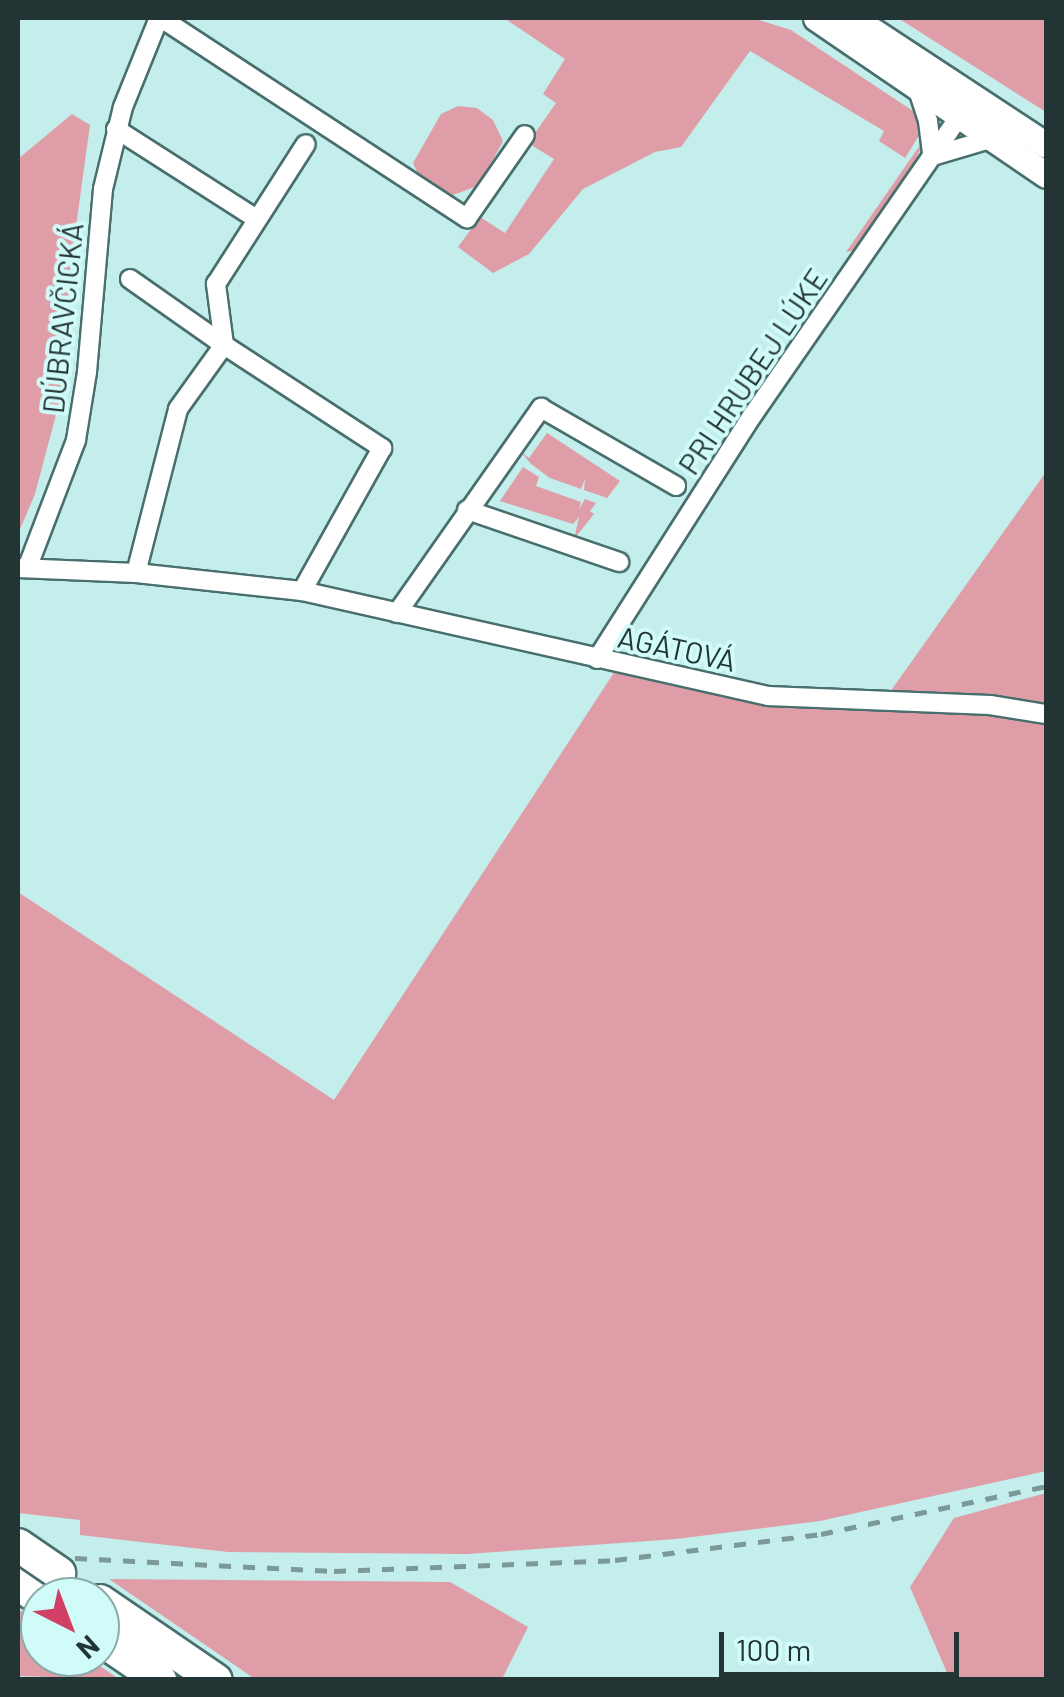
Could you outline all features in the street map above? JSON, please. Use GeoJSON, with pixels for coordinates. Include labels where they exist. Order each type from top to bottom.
{"type":"FeatureCollection","features":[{"type":"Feature","properties":{"kind":"highway"},"geometry":{"type":"LineString","coordinates":[[18,1546],[42,1577]]}},
{"type":"Feature","properties":{"kind":"highway"},"geometry":{"type":"LineString","coordinates":[[120,1615],[216,1680]]}},
{"type":"Feature","properties":{"kind":"highway"},"geometry":{"type":"LineString","coordinates":[[120,1653],[160,1680]]}},
{"type":"Feature","properties":{"kind":"main road"},"geometry":{"type":"LineString","coordinates":[[816,18],[1046,175]]}},
{"type":"Feature","properties":{"kind":"main road"},"geometry":{"type":"LineString","coordinates":[[853,18],[1046,145]]}},
{"type":"Feature","properties":{"kind":"main road"},"geometry":{"type":"LineString","coordinates":[[958,118],[961,89]]}},
{"type":"Feature","properties":{"kind":"main road"},"geometry":{"type":"LineString","coordinates":[[958,118],[994,112]]}},
{"type":"Feature","properties":{"kind":"street","name":"DÚBRAVČICKÁ"},"geometry":{"type":"LineString","coordinates":[[23,567],[76,440],[87,372],[102,190],[116,129],[160,18]]}},
{"type":"Feature","properties":{"kind":"street"},"geometry":{"type":"LineString","coordinates":[[160,18],[468,218],[525,135]]}},
{"type":"Feature","properties":{"kind":"street"},"geometry":{"type":"LineString","coordinates":[[917,87],[928,120],[932,156],[990,139]]}},
{"type":"Feature","properties":{"kind":"street","name":"PRI HRUBEJ LÚKE"},"geometry":{"type":"LineString","coordinates":[[597,659],[752,416],[958,118]]}},
{"type":"Feature","properties":{"kind":"street"},"geometry":{"type":"LineString","coordinates":[[116,129],[257,219]]}},
{"type":"Feature","properties":{"kind":"street"},"geometry":{"type":"LineString","coordinates":[[136,573],[178,409],[224,344],[216,284],[306,144]]}},
{"type":"Feature","properties":{"kind":"street"},"geometry":{"type":"LineString","coordinates":[[130,280],[382,448],[302,591]]}},
{"type":"Feature","properties":{"kind":"street"},"geometry":{"type":"LineString","coordinates":[[397,613],[541,408],[676,486]]}},
{"type":"Feature","properties":{"kind":"street"},"geometry":{"type":"LineString","coordinates":[[467,510],[619,562]]}},
{"type":"Feature","properties":{"kind":"street","name":"AGÁTOVÁ"},"geometry":{"type":"LineString","coordinates":[[23,567],[136,573],[302,591],[768,696],[990,704],[1046,714]]}},
{"type":"Feature","properties":{"kind":"shaded area"},"geometry":{"type":"Polygon","coordinates":[[[504,18],[752,18],[791,30],[913,111],[922,131],[905,158],[879,141],[884,131],[750,51],[681,147],[655,152],[583,189],[529,254],[493,273],[458,247],[480,217],[505,233],[554,159],[528,143],[556,103],[543,94],[565,59],[504,18]]]}},
{"type":"Feature","properties":{"kind":"shaded area"},"geometry":{"type":"Polygon","coordinates":[[[898,18],[1046,18],[1046,112],[898,18]]]}},
{"type":"Feature","properties":{"kind":"shaded area"},"geometry":{"type":"Polygon","coordinates":[[[458,106],[477,108],[493,120],[503,141],[480,185],[453,195],[420,178],[413,163],[441,114],[458,106]]]}},
{"type":"Feature","properties":{"kind":"shaded area"},"geometry":{"type":"Polygon","coordinates":[[[72,114],[90,125],[70,270],[61,396],[35,494],[18,534],[18,159],[72,114]]]}},
{"type":"Feature","properties":{"kind":"shaded area"},"geometry":{"type":"Polygon","coordinates":[[[927,135],[913,165],[855,250],[846,252],[927,135]]]}},
{"type":"Feature","properties":{"kind":"shaded area"},"geometry":{"type":"Polygon","coordinates":[[[547,433],[620,481],[607,498],[584,490],[585,479],[581,489],[550,478],[531,464],[521,452],[529,458],[547,433]]]}},
{"type":"Feature","properties":{"kind":"shaded area"},"geometry":{"type":"Polygon","coordinates":[[[523,467],[539,477],[536,486],[581,502],[579,509],[585,499],[596,503],[590,511],[594,514],[574,539],[579,517],[573,524],[500,501],[523,467]]]}},
{"type":"Feature","properties":{"kind":"shaded area"},"geometry":{"type":"Polygon","coordinates":[[[1046,472],[1046,1471],[820,1521],[676,1539],[467,1554],[228,1552],[80,1535],[80,1520],[18,1513],[18,892],[334,1100],[619,665],[768,696],[885,699],[1046,472]]]}},
{"type":"Feature","properties":{"kind":"shaded area"},"geometry":{"type":"Polygon","coordinates":[[[1046,1493],[1046,1679],[958,1679],[948,1675],[910,1587],[954,1518],[1046,1493]]]}},
{"type":"Feature","properties":{"kind":"shaded area"},"geometry":{"type":"Polygon","coordinates":[[[120,1579],[450,1582],[528,1627],[502,1679],[255,1679],[120,1587],[120,1579]]]}},
{"type":"Feature","properties":{"kind":"shaded area"},"geometry":{"type":"Polygon","coordinates":[[[18,1609],[20,1676],[18,1676],[18,1609]]]}},
{"type":"Feature","properties":{"kind":"shaded area"},"geometry":{"type":"Polygon","coordinates":[[[52,1677],[116,1677],[119,1679],[52,1677]]]}},
{"type":"Feature","properties":{"kind":"railway"},"geometry":{"type":"LineString","coordinates":[[75,1558],[334,1571],[615,1560],[821,1534],[1046,1486]]}}]}
